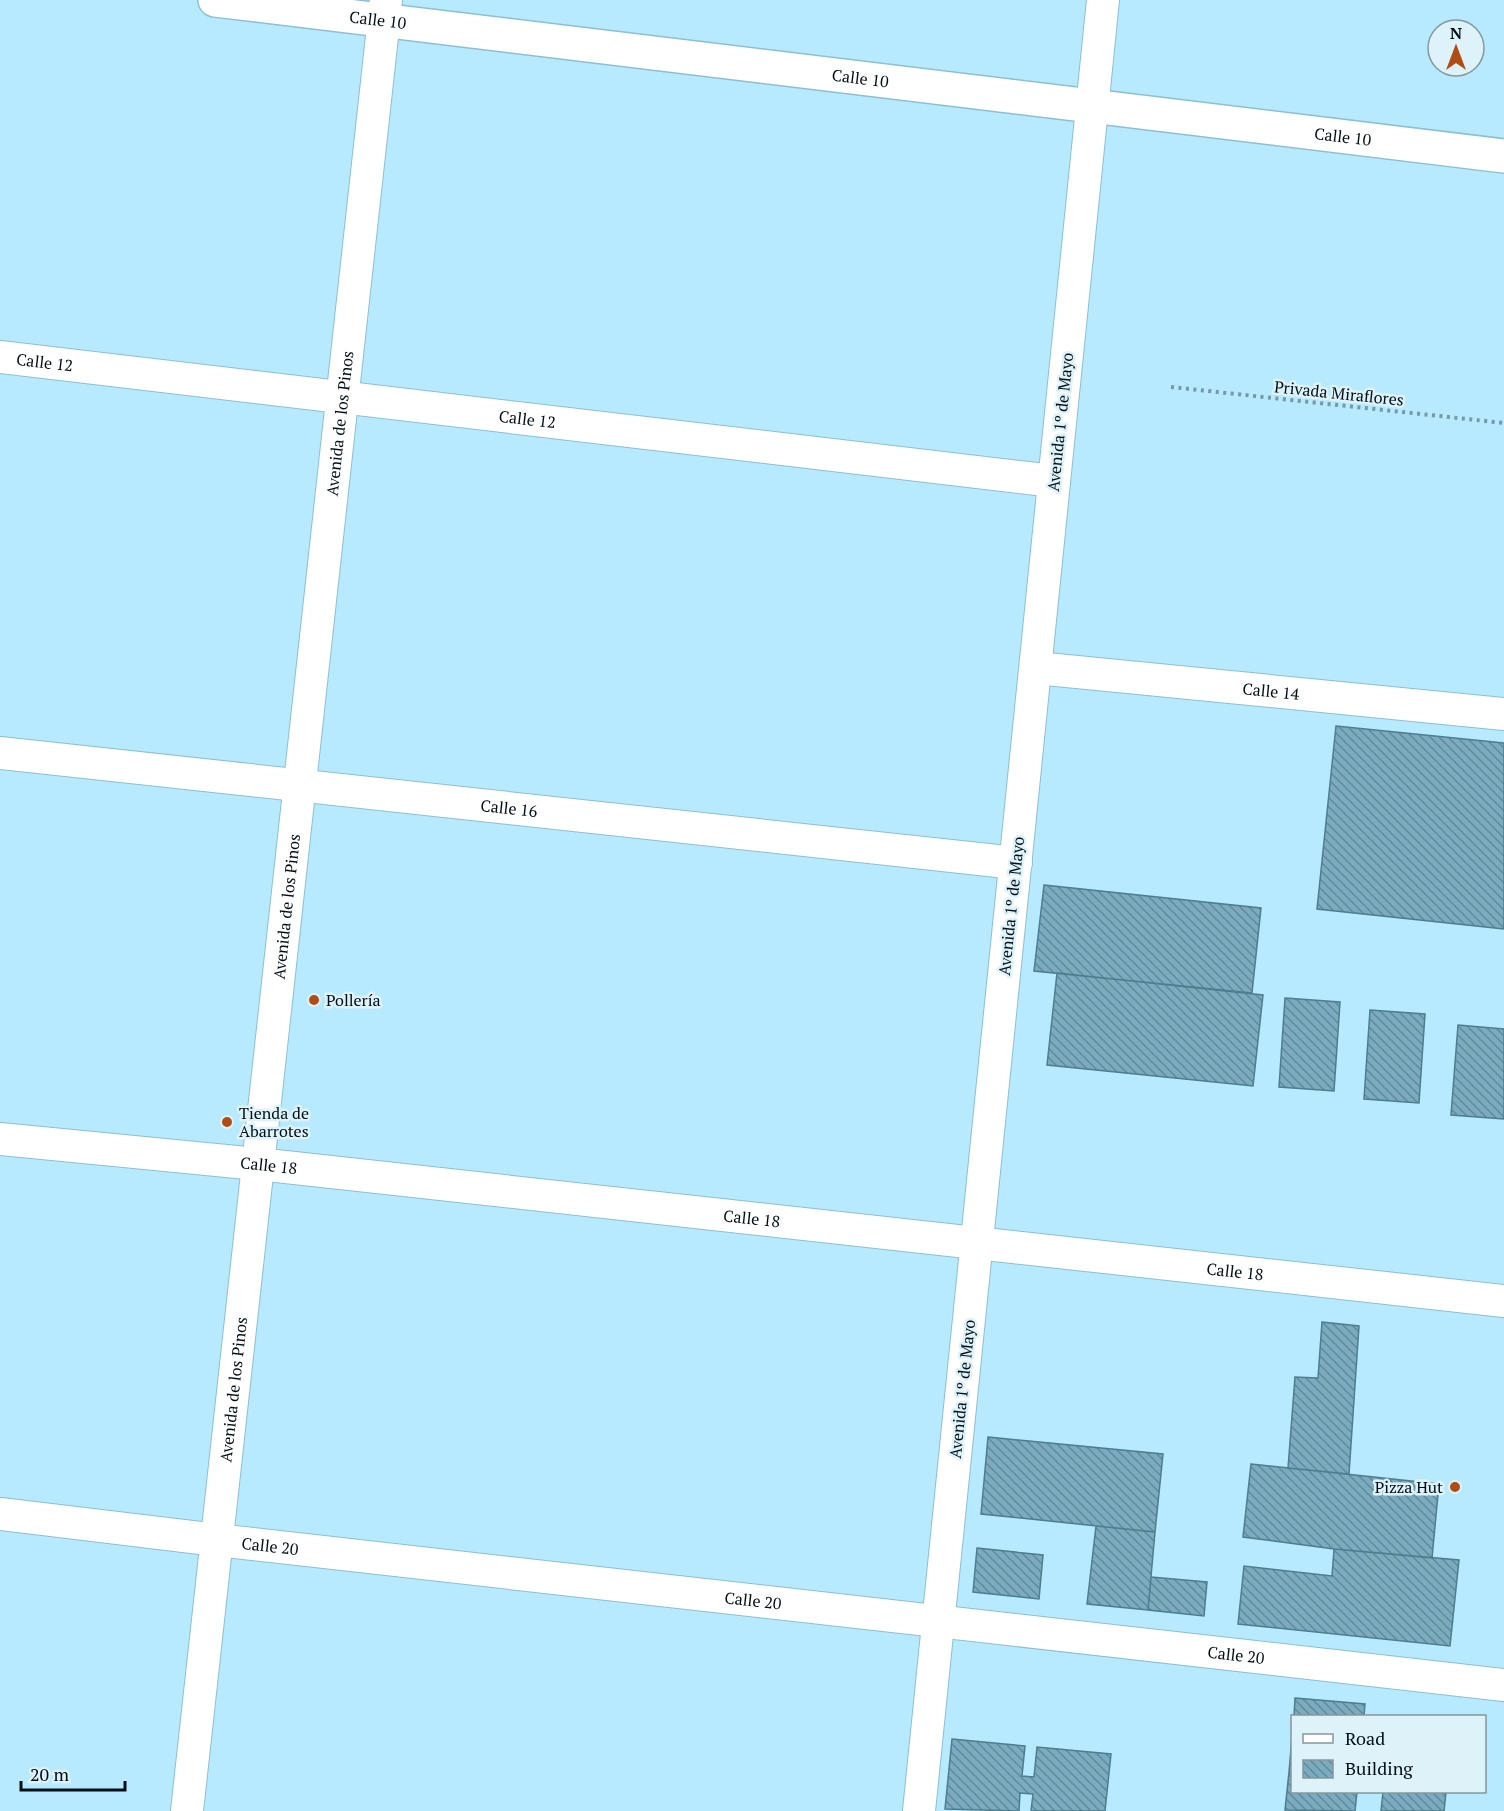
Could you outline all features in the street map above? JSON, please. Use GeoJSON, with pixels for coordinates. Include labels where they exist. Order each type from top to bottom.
{"type":"FeatureCollection","features":[{"type":"Feature","properties":{"kind":"street","name":"Calle 10"},"geometry":{"type":"LineString","coordinates":[[215,0],[385,10],[1092,106],[1504,156]]}},
{"type":"Feature","properties":{"kind":"street","name":"Avenida 1º de Mayo"},"geometry":{"type":"LineString","coordinates":[[919,1811],[1103,0]]}},
{"type":"Feature","properties":{"kind":"street","name":"Avenida de los Pinos"},"geometry":{"type":"LineString","coordinates":[[188,1811],[385,10]]}},
{"type":"Feature","properties":{"kind":"street","name":"Calle 12"},"geometry":{"type":"LineString","coordinates":[[0,357],[1054,481]]}},
{"type":"Feature","properties":{"kind":"street","name":"Calle 14"},"geometry":{"type":"LineString","coordinates":[[1035,668],[1504,714]]}},
{"type":"Feature","properties":{"kind":"street","name":"Calle 16"},"geometry":{"type":"LineString","coordinates":[[0,753],[1016,863]]}},
{"type":"Feature","properties":{"kind":"street","name":"Calle 18"},"geometry":{"type":"LineString","coordinates":[[0,1139],[258,1164],[1504,1301]]}},
{"type":"Feature","properties":{"kind":"street","name":"Calle 20"},"geometry":{"type":"LineString","coordinates":[[0,1514],[1504,1685]]}},
{"type":"Feature","properties":{"kind":"path","name":"Privada Miraflores"},"geometry":{"type":"LineString","coordinates":[[1171,387],[1504,423]]}},
{"type":"Feature","properties":{"kind":"building"},"geometry":{"type":"Polygon","coordinates":[[[1336,726],[1504,743],[1504,929],[1317,909],[1336,726]]]}},
{"type":"Feature","properties":{"kind":"building"},"geometry":{"type":"Polygon","coordinates":[[[1044,885],[1261,908],[1252,993],[1034,971],[1044,885]]]}},
{"type":"Feature","properties":{"kind":"building"},"geometry":{"type":"Polygon","coordinates":[[[1057,973],[1263,995],[1253,1086],[1047,1065],[1057,973]]]}},
{"type":"Feature","properties":{"kind":"building"},"geometry":{"type":"Polygon","coordinates":[[[1285,998],[1340,1002],[1334,1091],[1279,1087],[1285,998]]]}},
{"type":"Feature","properties":{"kind":"building"},"geometry":{"type":"Polygon","coordinates":[[[1370,1010],[1425,1014],[1419,1103],[1364,1099],[1370,1010]]]}},
{"type":"Feature","properties":{"kind":"building"},"geometry":{"type":"Polygon","coordinates":[[[1458,1025],[1504,1029],[1504,1119],[1451,1115],[1458,1025]]]}},
{"type":"Feature","properties":{"kind":"building"},"geometry":{"type":"Polygon","coordinates":[[[1322,1322],[1359,1326],[1349,1474],[1288,1468],[1295,1377],[1318,1378],[1322,1322]]]}},
{"type":"Feature","properties":{"kind":"building"},"geometry":{"type":"Polygon","coordinates":[[[988,1437],[1163,1454],[1155,1532],[981,1514],[988,1437]]]}},
{"type":"Feature","properties":{"kind":"building"},"geometry":{"type":"Polygon","coordinates":[[[1251,1464],[1439,1484],[1432,1558],[1334,1549],[1243,1537],[1251,1464]]]}},
{"type":"Feature","properties":{"kind":"building"},"geometry":{"type":"Polygon","coordinates":[[[1096,1526],[1155,1532],[1148,1610],[1087,1604],[1096,1526]]]}},
{"type":"Feature","properties":{"kind":"building"},"geometry":{"type":"Polygon","coordinates":[[[977,1548],[1043,1555],[1039,1599],[973,1592],[977,1548]]]}},
{"type":"Feature","properties":{"kind":"building"},"geometry":{"type":"Polygon","coordinates":[[[1334,1549],[1459,1560],[1450,1646],[1238,1624],[1244,1566],[1332,1576],[1334,1549]]]}},
{"type":"Feature","properties":{"kind":"building"},"geometry":{"type":"Polygon","coordinates":[[[1151,1577],[1207,1582],[1204,1616],[1148,1610],[1151,1577]]]}},
{"type":"Feature","properties":{"kind":"building"},"geometry":{"type":"Polygon","coordinates":[[[1295,1698],[1365,1704],[1364,1715],[1294,1715],[1295,1698]]]}},
{"type":"Feature","properties":{"kind":"building"},"geometry":{"type":"Polygon","coordinates":[[[952,1739],[1025,1746],[1022,1776],[1034,1777],[1037,1747],[1111,1754],[1105,1811],[1031,1811],[1033,1794],[1020,1793],[1019,1811],[945,1809],[952,1739]]]}},
{"type":"Feature","properties":{"kind":"building"},"geometry":{"type":"Polygon","coordinates":[[[1291,1749],[1291,1773],[1289,1772],[1291,1749]]]}},
{"type":"Feature","properties":{"kind":"building"},"geometry":{"type":"Polygon","coordinates":[[[1289,1772],[1291,1773],[1291,1793],[1357,1793],[1355,1811],[1285,1810],[1289,1772]]]}},
{"type":"Feature","properties":{"kind":"building"},"geometry":{"type":"Polygon","coordinates":[[[1383,1793],[1446,1793],[1444,1811],[1381,1811],[1383,1793]]]}},
{"type":"Feature","properties":{"kind":"place","name":"Pollería"},"geometry":{"type":"Point","coordinates":[314,1000]}},
{"type":"Feature","properties":{"kind":"place","name":"Tienda de Abarrotes"},"geometry":{"type":"Point","coordinates":[227,1122]}},
{"type":"Feature","properties":{"kind":"place","name":"Pizza Hut"},"geometry":{"type":"Point","coordinates":[1455,1487]}}]}
